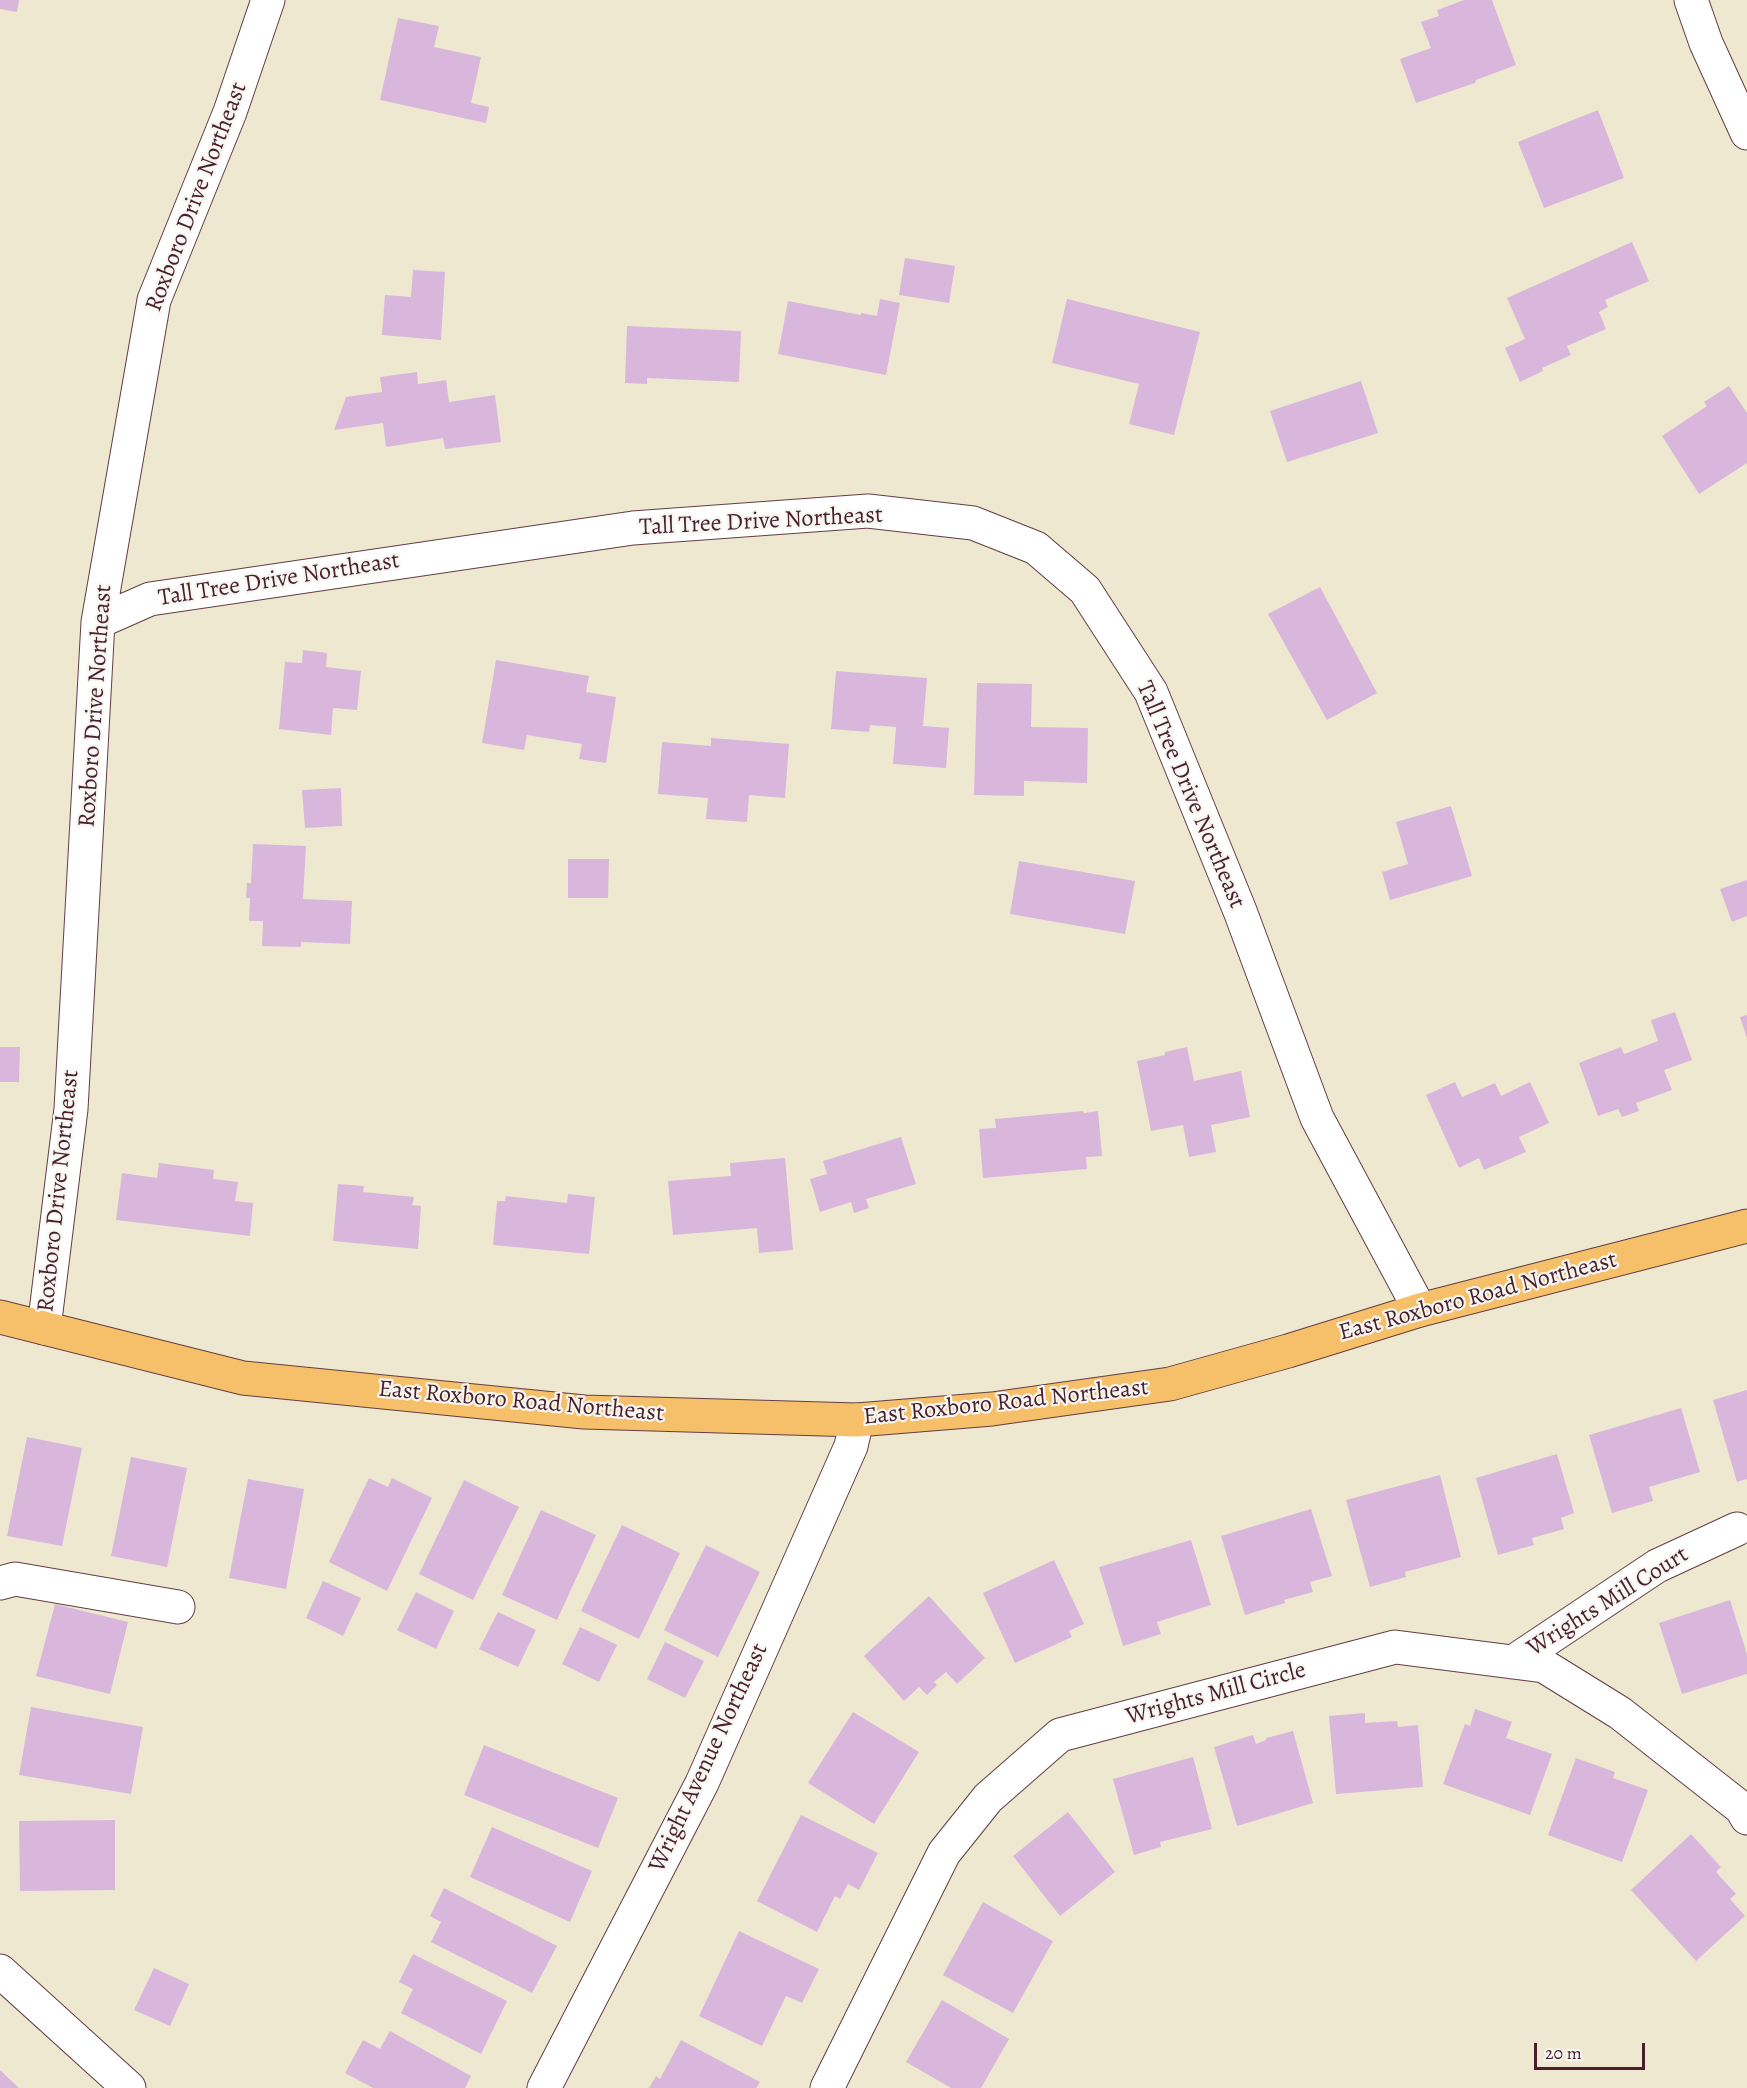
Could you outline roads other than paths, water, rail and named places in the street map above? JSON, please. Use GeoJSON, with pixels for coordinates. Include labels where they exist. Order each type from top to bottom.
{"type":"FeatureCollection","features":[{"type":"Feature","properties":{"kind":"main road","name":"East Roxboro Road Northeast"},"geometry":{"type":"LineString","coordinates":[[0,1317],[243,1378],[584,1412],[857,1420],[992,1409],[1170,1384],[1288,1351],[1420,1310],[1747,1226]]}},
{"type":"Feature","properties":{"kind":"street","name":"Roxboro Drive Northeast"},"geometry":{"type":"LineString","coordinates":[[44,1328],[71,1108],[98,622],[153,300],[230,112],[268,0]]}},
{"type":"Feature","properties":{"kind":"street"},"geometry":{"type":"LineString","coordinates":[[1692,0],[1706,43],[1747,133]]}},
{"type":"Feature","properties":{"kind":"street","name":"Tall Tree Drive Northeast"},"geometry":{"type":"LineString","coordinates":[[98,622],[150,599],[633,528],[868,511],[973,523],[1036,548],[1085,590],[1151,692],[1240,911],[1317,1118],[1420,1310]]}},
{"type":"Feature","properties":{"kind":"street","name":"Wright Avenue Northeast"},"geometry":{"type":"LineString","coordinates":[[544,2088],[702,1783],[851,1446],[857,1420]]}},
{"type":"Feature","properties":{"kind":"street","name":"Wrights Mill Court"},"geometry":{"type":"LineString","coordinates":[[1513,1662],[1657,1566],[1737,1529]]}},
{"type":"Feature","properties":{"kind":"street"},"geometry":{"type":"LineString","coordinates":[[0,1583],[15,1579],[178,1607]]}},
{"type":"Feature","properties":{"kind":"street","name":"Wrights Mill Circle"},"geometry":{"type":"LineString","coordinates":[[827,2088],[944,1853],[988,1798],[1060,1735],[1395,1647],[1544,1666],[1620,1713],[1741,1808],[1747,1818]]}},
{"type":"Feature","properties":{"kind":"street"},"geometry":{"type":"LineString","coordinates":[[0,1971],[129,2088]]}}]}
